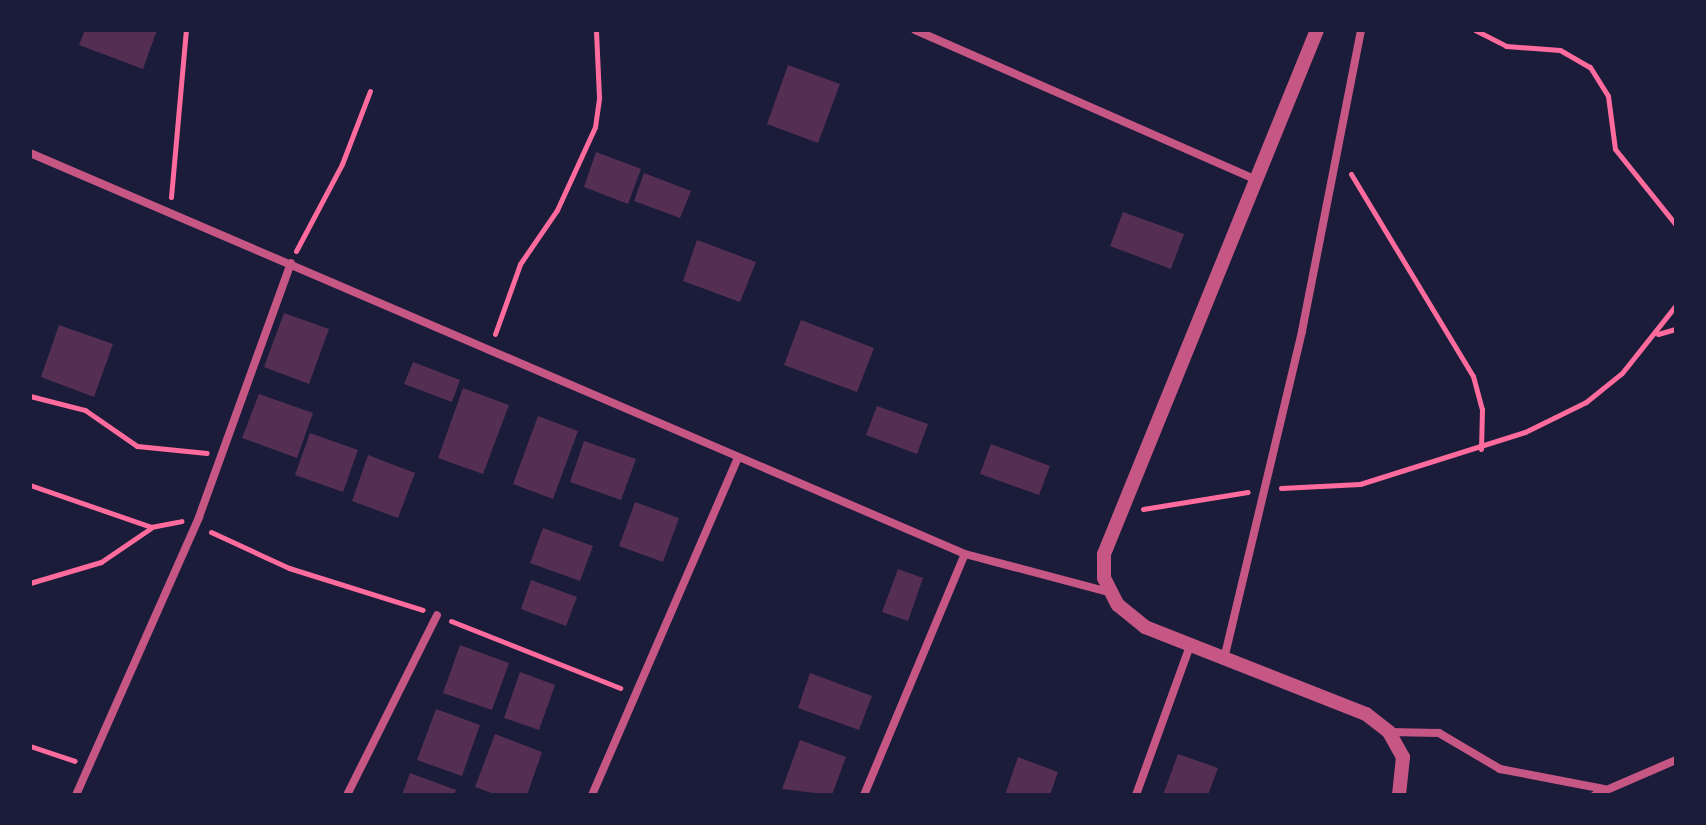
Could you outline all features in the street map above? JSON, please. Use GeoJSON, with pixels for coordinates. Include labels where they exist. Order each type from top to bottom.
{"type":"FeatureCollection","features":[{"type":"Feature","properties":{"kind":"street"},"geometry":{"type":"LineString","coordinates":[[915,30],[1255,179]]}},
{"type":"Feature","properties":{"kind":"street"},"geometry":{"type":"LineString","coordinates":[[1109,592],[1104,554],[1317,30]]}},
{"type":"Feature","properties":{"kind":"street"},"geometry":{"type":"LineString","coordinates":[[1224,660],[1338,153],[1361,30]]}},
{"type":"Feature","properties":{"kind":"street"},"geometry":{"type":"LineString","coordinates":[[30,153],[170,210],[965,554],[1056,582],[1109,592],[1145,627],[1224,660],[1325,695],[1366,714],[1389,732],[1403,757],[1399,795]]}},
{"type":"Feature","properties":{"kind":"street"},"geometry":{"type":"LineString","coordinates":[[76,795],[197,521],[291,263]]}},
{"type":"Feature","properties":{"kind":"street"},"geometry":{"type":"LineString","coordinates":[[592,795],[632,693],[738,458]]}},
{"type":"Feature","properties":{"kind":"street"},"geometry":{"type":"LineString","coordinates":[[864,795],[965,554]]}},
{"type":"Feature","properties":{"kind":"street"},"geometry":{"type":"LineString","coordinates":[[347,795],[437,615]]}},
{"type":"Feature","properties":{"kind":"street"},"geometry":{"type":"LineString","coordinates":[[1136,795],[1190,646]]}},
{"type":"Feature","properties":{"kind":"street"},"geometry":{"type":"LineString","coordinates":[[1389,732],[1439,733],[1500,769],[1604,789]]}},
{"type":"Feature","properties":{"kind":"street"},"geometry":{"type":"LineString","coordinates":[[1595,795],[1676,760]]}},
{"type":"Feature","properties":{"kind":"path"},"geometry":{"type":"LineString","coordinates":[[170,210],[186,30]]}},
{"type":"Feature","properties":{"kind":"path"},"geometry":{"type":"LineString","coordinates":[[489,350],[520,264],[557,210],[595,127],[599,97],[596,30]]}},
{"type":"Feature","properties":{"kind":"path"},"geometry":{"type":"LineString","coordinates":[[1475,30],[1506,46],[1560,50],[1590,67],[1608,96],[1615,149],[1676,225]]}},
{"type":"Feature","properties":{"kind":"path"},"geometry":{"type":"LineString","coordinates":[[291,263],[342,164],[370,91]]}},
{"type":"Feature","properties":{"kind":"path"},"geometry":{"type":"LineString","coordinates":[[1338,153],[1473,376],[1482,409],[1481,449]]}},
{"type":"Feature","properties":{"kind":"path"},"geometry":{"type":"LineString","coordinates":[[1122,513],[1262,489],[1360,484],[1481,449],[1586,402],[1622,373],[1676,305]]}},
{"type":"Feature","properties":{"kind":"path"},"geometry":{"type":"LineString","coordinates":[[1656,334],[1676,329]]}},
{"type":"Feature","properties":{"kind":"path"},"geometry":{"type":"LineString","coordinates":[[30,396],[85,410],[137,446],[222,454]]}},
{"type":"Feature","properties":{"kind":"path"},"geometry":{"type":"LineString","coordinates":[[30,485],[151,527],[197,521],[289,568],[437,615],[632,693]]}},
{"type":"Feature","properties":{"kind":"path"},"geometry":{"type":"LineString","coordinates":[[30,583],[101,562],[151,527]]}},
{"type":"Feature","properties":{"kind":"path"},"geometry":{"type":"LineString","coordinates":[[30,746],[88,766]]}},
{"type":"Feature","properties":{"kind":"building"},"geometry":{"type":"Polygon","coordinates":[[[85,30],[157,30],[143,69],[79,45],[85,30]]]}},
{"type":"Feature","properties":{"kind":"building"},"geometry":{"type":"Polygon","coordinates":[[[788,65],[840,84],[818,143],[767,124],[788,65]]]}},
{"type":"Feature","properties":{"kind":"building"},"geometry":{"type":"Polygon","coordinates":[[[596,152],[641,169],[628,204],[584,187],[596,152]]]}},
{"type":"Feature","properties":{"kind":"building"},"geometry":{"type":"Polygon","coordinates":[[[644,173],[691,191],[680,218],[634,201],[644,173]]]}},
{"type":"Feature","properties":{"kind":"building"},"geometry":{"type":"Polygon","coordinates":[[[1123,212],[1184,234],[1171,269],[1110,246],[1123,212]]]}},
{"type":"Feature","properties":{"kind":"building"},"geometry":{"type":"Polygon","coordinates":[[[697,240],[756,262],[740,302],[683,281],[697,240]]]}},
{"type":"Feature","properties":{"kind":"building"},"geometry":{"type":"Polygon","coordinates":[[[284,313],[329,329],[309,384],[264,367],[284,313]]]}},
{"type":"Feature","properties":{"kind":"building"},"geometry":{"type":"Polygon","coordinates":[[[801,320],[874,348],[857,392],[784,365],[801,320]]]}},
{"type":"Feature","properties":{"kind":"building"},"geometry":{"type":"Polygon","coordinates":[[[59,325],[113,344],[94,397],[41,377],[59,325]]]}},
{"type":"Feature","properties":{"kind":"building"},"geometry":{"type":"Polygon","coordinates":[[[413,362],[460,380],[452,402],[404,384],[413,362]]]}},
{"type":"Feature","properties":{"kind":"building"},"geometry":{"type":"Polygon","coordinates":[[[463,388],[509,405],[483,474],[438,458],[463,388]]]}},
{"type":"Feature","properties":{"kind":"building"},"geometry":{"type":"Polygon","coordinates":[[[259,394],[313,413],[297,458],[242,438],[259,394]]]}},
{"type":"Feature","properties":{"kind":"building"},"geometry":{"type":"Polygon","coordinates":[[[877,406],[928,424],[917,454],[866,435],[877,406]]]}},
{"type":"Feature","properties":{"kind":"building"},"geometry":{"type":"Polygon","coordinates":[[[538,416],[578,431],[553,499],[513,484],[538,416]]]}},
{"type":"Feature","properties":{"kind":"building"},"geometry":{"type":"Polygon","coordinates":[[[310,433],[358,450],[343,492],[295,475],[310,433]]]}},
{"type":"Feature","properties":{"kind":"building"},"geometry":{"type":"Polygon","coordinates":[[[584,441],[636,459],[621,500],[570,482],[584,441]]]}},
{"type":"Feature","properties":{"kind":"building"},"geometry":{"type":"Polygon","coordinates":[[[991,444],[1050,466],[1039,495],[980,474],[991,444]]]}},
{"type":"Feature","properties":{"kind":"building"},"geometry":{"type":"Polygon","coordinates":[[[368,455],[415,473],[398,518],[352,501],[368,455]]]}},
{"type":"Feature","properties":{"kind":"building"},"geometry":{"type":"Polygon","coordinates":[[[635,502],[679,518],[663,562],[619,546],[635,502]]]}},
{"type":"Feature","properties":{"kind":"building"},"geometry":{"type":"Polygon","coordinates":[[[543,528],[593,546],[580,581],[530,563],[543,528]]]}},
{"type":"Feature","properties":{"kind":"building"},"geometry":{"type":"Polygon","coordinates":[[[898,569],[923,578],[908,621],[882,612],[898,569]]]}},
{"type":"Feature","properties":{"kind":"building"},"geometry":{"type":"Polygon","coordinates":[[[531,580],[577,597],[566,626],[521,609],[531,580]]]}},
{"type":"Feature","properties":{"kind":"building"},"geometry":{"type":"Polygon","coordinates":[[[460,645],[509,663],[492,710],[443,693],[460,645]]]}},
{"type":"Feature","properties":{"kind":"building"},"geometry":{"type":"Polygon","coordinates":[[[520,672],[555,685],[539,730],[504,718],[520,672]]]}},
{"type":"Feature","properties":{"kind":"building"},"geometry":{"type":"Polygon","coordinates":[[[810,673],[872,696],[859,730],[798,708],[810,673]]]}},
{"type":"Feature","properties":{"kind":"building"},"geometry":{"type":"Polygon","coordinates":[[[436,709],[480,725],[462,776],[417,760],[436,709]]]}},
{"type":"Feature","properties":{"kind":"building"},"geometry":{"type":"Polygon","coordinates":[[[495,734],[542,752],[527,795],[497,795],[475,787],[495,734]]]}},
{"type":"Feature","properties":{"kind":"building"},"geometry":{"type":"Polygon","coordinates":[[[800,740],[846,757],[832,795],[782,789],[800,740]]]}},
{"type":"Feature","properties":{"kind":"building"},"geometry":{"type":"Polygon","coordinates":[[[1178,754],[1218,768],[1208,795],[1163,795],[1178,754]]]}},
{"type":"Feature","properties":{"kind":"building"},"geometry":{"type":"Polygon","coordinates":[[[1018,757],[1058,772],[1050,795],[1005,795],[1018,757]]]}},
{"type":"Feature","properties":{"kind":"building"},"geometry":{"type":"Polygon","coordinates":[[[410,773],[456,790],[454,795],[402,795],[410,773]]]}}]}
